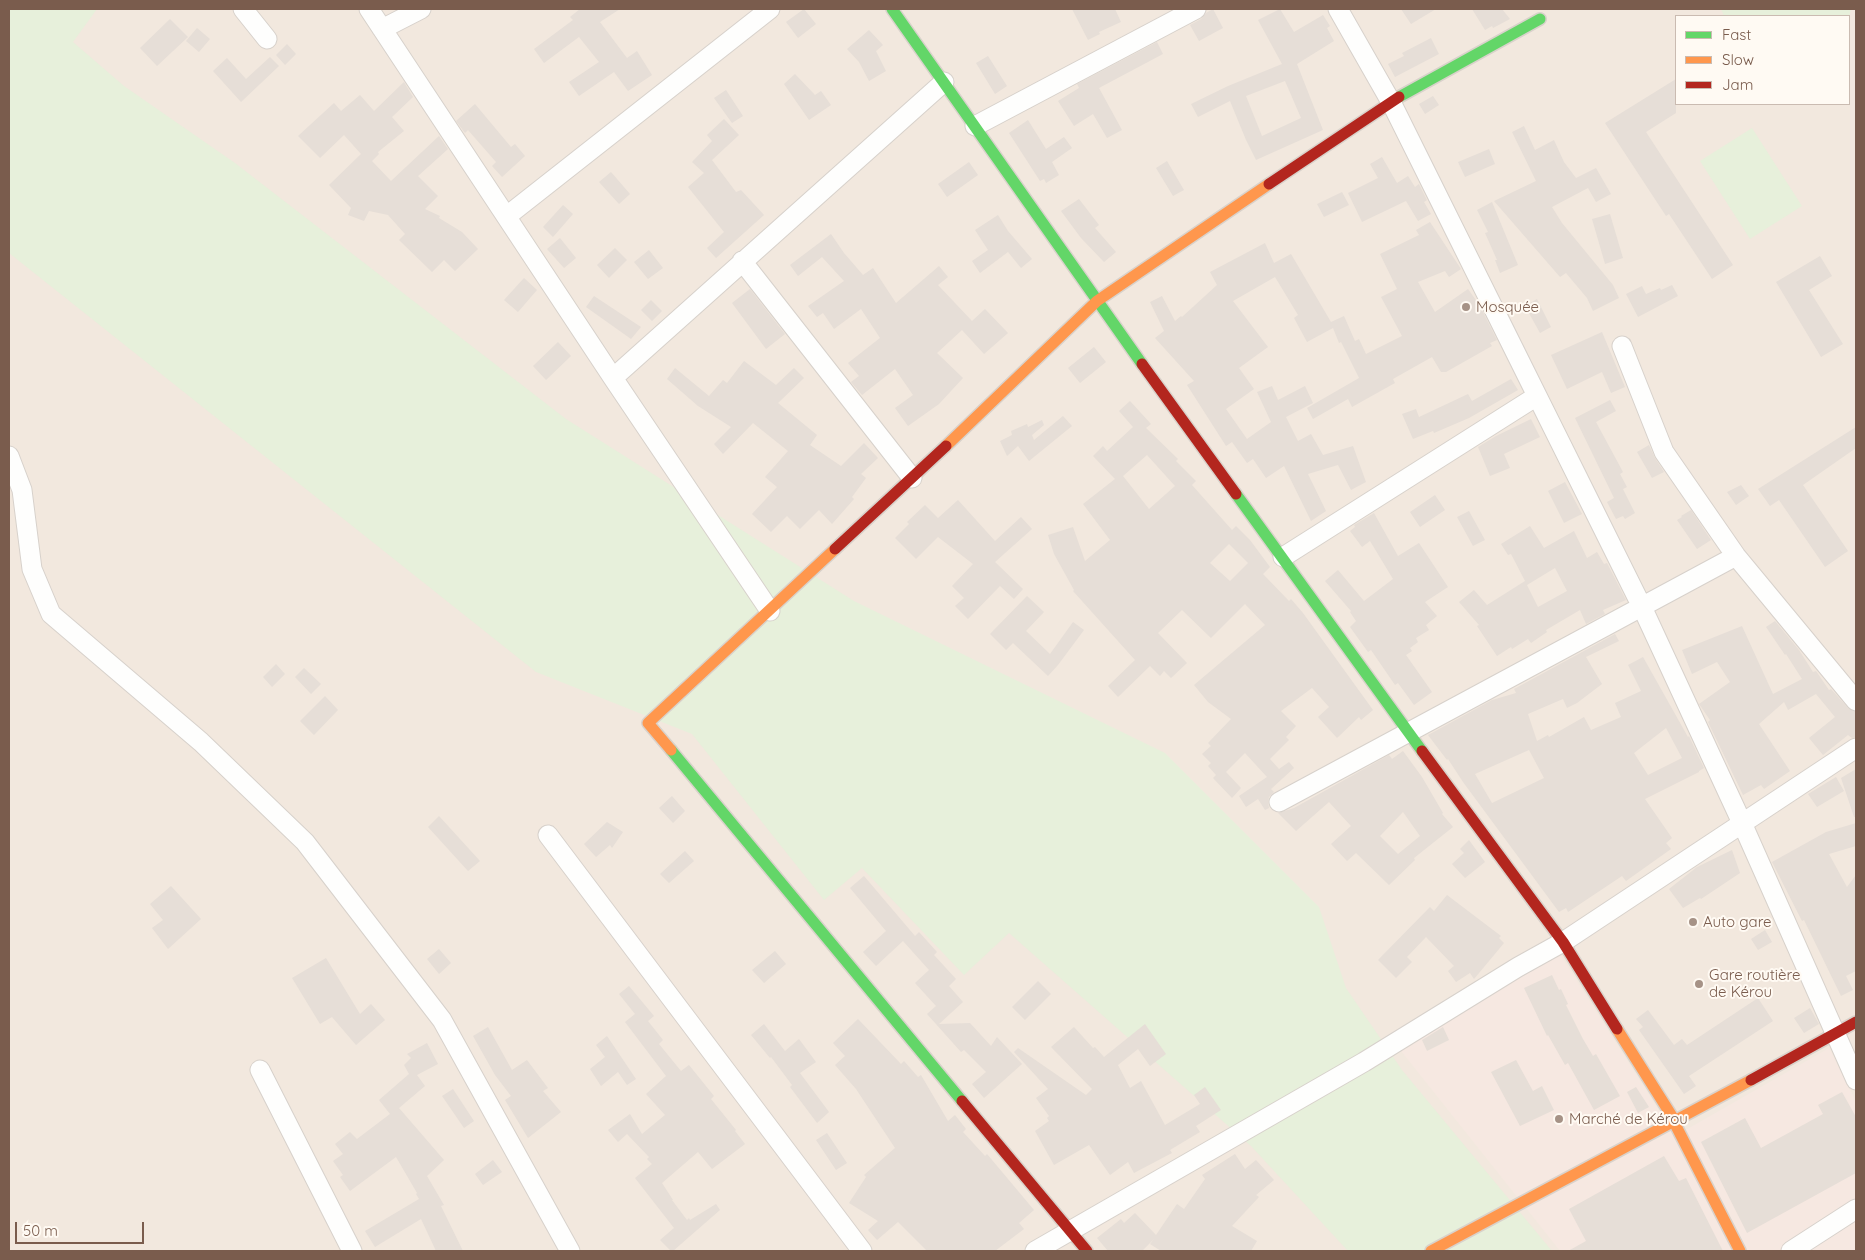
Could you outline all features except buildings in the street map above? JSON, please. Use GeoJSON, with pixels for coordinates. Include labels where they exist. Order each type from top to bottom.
{"type":"FeatureCollection","features":[{"type":"Feature","properties":{"kind":"street"},"geometry":{"type":"LineString","coordinates":[[243,9],[267,39]]}},
{"type":"Feature","properties":{"kind":"street"},"geometry":{"type":"LineString","coordinates":[[369,9],[770,612]]}},
{"type":"Feature","properties":{"kind":"street"},"geometry":{"type":"LineString","coordinates":[[382,29],[421,9]]}},
{"type":"Feature","properties":{"kind":"street"},"geometry":{"type":"LineString","coordinates":[[507,216],[770,9]]}},
{"type":"Feature","properties":{"kind":"street"},"geometry":{"type":"LineString","coordinates":[[892,9],[976,126],[1097,301],[1408,733],[1562,942],[1675,1121],[1740,1251]]}},
{"type":"Feature","properties":{"kind":"street"},"geometry":{"type":"LineString","coordinates":[[976,126],[1196,9]]}},
{"type":"Feature","properties":{"kind":"street"},"geometry":{"type":"LineString","coordinates":[[1338,9],[1392,102],[1642,607],[1742,823],[1856,1080]]}},
{"type":"Feature","properties":{"kind":"street"},"geometry":{"type":"LineString","coordinates":[[1087,1251],[648,723],[770,612],[1097,301],[1392,102],[1540,20]]}},
{"type":"Feature","properties":{"kind":"street"},"geometry":{"type":"LineString","coordinates":[[613,378],[944,82]]}},
{"type":"Feature","properties":{"kind":"street"},"geometry":{"type":"LineString","coordinates":[[742,261],[912,478]]}},
{"type":"Feature","properties":{"kind":"street"},"geometry":{"type":"LineString","coordinates":[[1622,346],[1664,452],[1736,556],[1856,701]]}},
{"type":"Feature","properties":{"kind":"street"},"geometry":{"type":"LineString","coordinates":[[1283,557],[1537,396]]}},
{"type":"Feature","properties":{"kind":"street"},"geometry":{"type":"LineString","coordinates":[[9,456],[22,490],[32,569],[51,614],[201,742],[304,842],[442,1020],[570,1251]]}},
{"type":"Feature","properties":{"kind":"street"},"geometry":{"type":"LineString","coordinates":[[1279,802],[1736,556]]}},
{"type":"Feature","properties":{"kind":"street"},"geometry":{"type":"LineString","coordinates":[[1035,1251],[1364,1062],[1562,942],[1856,748]]}},
{"type":"Feature","properties":{"kind":"street"},"geometry":{"type":"LineString","coordinates":[[548,835],[862,1251]]}},
{"type":"Feature","properties":{"kind":"street"},"geometry":{"type":"LineString","coordinates":[[1431,1251],[1674,1122],[1856,1022]]}},
{"type":"Feature","properties":{"kind":"street"},"geometry":{"type":"LineString","coordinates":[[260,1070],[352,1251]]}},
{"type":"Feature","properties":{"kind":"street"},"geometry":{"type":"LineString","coordinates":[[1791,1251],[1856,1209]]}},
{"type":"Feature","properties":{"kind":"shaded area"},"geometry":{"type":"Polygon","coordinates":[[[9,9],[1856,9],[1856,1251],[9,1251],[9,9]]]}},
{"type":"Feature","properties":{"kind":"shaded area","name":"Marché de Kérou"},"geometry":{"type":"Polygon","coordinates":[[[1558,951],[1675,1136],[1829,1048],[1856,1101],[1856,1251],[1560,1251],[1397,1046],[1558,951]]]}},
{"type":"Feature","properties":{"kind":"green space"},"geometry":{"type":"Polygon","coordinates":[[[9,9],[97,9],[73,42],[124,86],[235,163],[566,419],[854,601],[1165,753],[1319,907],[1346,988],[1402,1070],[1552,1251],[1348,1251],[1251,1146],[1009,933],[964,975],[862,868],[824,900],[692,734],[536,672],[9,253],[9,9]]]}},
{"type":"Feature","properties":{"kind":"green space"},"geometry":{"type":"Polygon","coordinates":[[[1721,9],[1851,9],[1850,15],[1724,15],[1721,9]]]}},
{"type":"Feature","properties":{"kind":"green space"},"geometry":{"type":"Polygon","coordinates":[[[1752,128],[1802,206],[1750,239],[1700,161],[1752,128]]]}},
{"type":"Feature","properties":{"kind":"traffic: fast"},"geometry":{"type":"LineString","coordinates":[[892,9],[1142,364]]}},
{"type":"Feature","properties":{"kind":"traffic: fast"},"geometry":{"type":"LineString","coordinates":[[1399,97],[1540,19]]}},
{"type":"Feature","properties":{"kind":"traffic: fast"},"geometry":{"type":"LineString","coordinates":[[1236,494],[1422,751]]}},
{"type":"Feature","properties":{"kind":"traffic: fast"},"geometry":{"type":"LineString","coordinates":[[671,750],[962,1101]]}},
{"type":"Feature","properties":{"kind":"traffic: slow"},"geometry":{"type":"LineString","coordinates":[[946,446],[1097,301],[1269,184]]}},
{"type":"Feature","properties":{"kind":"traffic: slow"},"geometry":{"type":"LineString","coordinates":[[671,750],[648,723],[835,549]]}},
{"type":"Feature","properties":{"kind":"traffic: slow"},"geometry":{"type":"LineString","coordinates":[[1617,1029],[1675,1121],[1740,1251]]}},
{"type":"Feature","properties":{"kind":"traffic: slow"},"geometry":{"type":"LineString","coordinates":[[1431,1251],[1751,1080]]}},
{"type":"Feature","properties":{"kind":"traffic: jam"},"geometry":{"type":"LineString","coordinates":[[1269,184],[1399,97]]}},
{"type":"Feature","properties":{"kind":"traffic: jam"},"geometry":{"type":"LineString","coordinates":[[1142,364],[1236,494]]}},
{"type":"Feature","properties":{"kind":"traffic: jam"},"geometry":{"type":"LineString","coordinates":[[835,549],[946,446]]}},
{"type":"Feature","properties":{"kind":"traffic: jam"},"geometry":{"type":"LineString","coordinates":[[1422,751],[1563,942],[1617,1029]]}},
{"type":"Feature","properties":{"kind":"traffic: jam"},"geometry":{"type":"LineString","coordinates":[[1751,1080],[1856,1022]]}},
{"type":"Feature","properties":{"kind":"traffic: jam"},"geometry":{"type":"LineString","coordinates":[[962,1101],[1087,1251]]}},
{"type":"Feature","properties":{"kind":"place","name":"Mosquée"},"geometry":{"type":"Point","coordinates":[1466,307]}},
{"type":"Feature","properties":{"kind":"place","name":"Auto gare"},"geometry":{"type":"Point","coordinates":[1693,922]}},
{"type":"Feature","properties":{"kind":"place","name":"Gare routière de Kérou"},"geometry":{"type":"Point","coordinates":[1699,984]}},
{"type":"Feature","properties":{"kind":"place","name":"Marché de Kérou"},"geometry":{"type":"Point","coordinates":[1559,1119]}}]}
